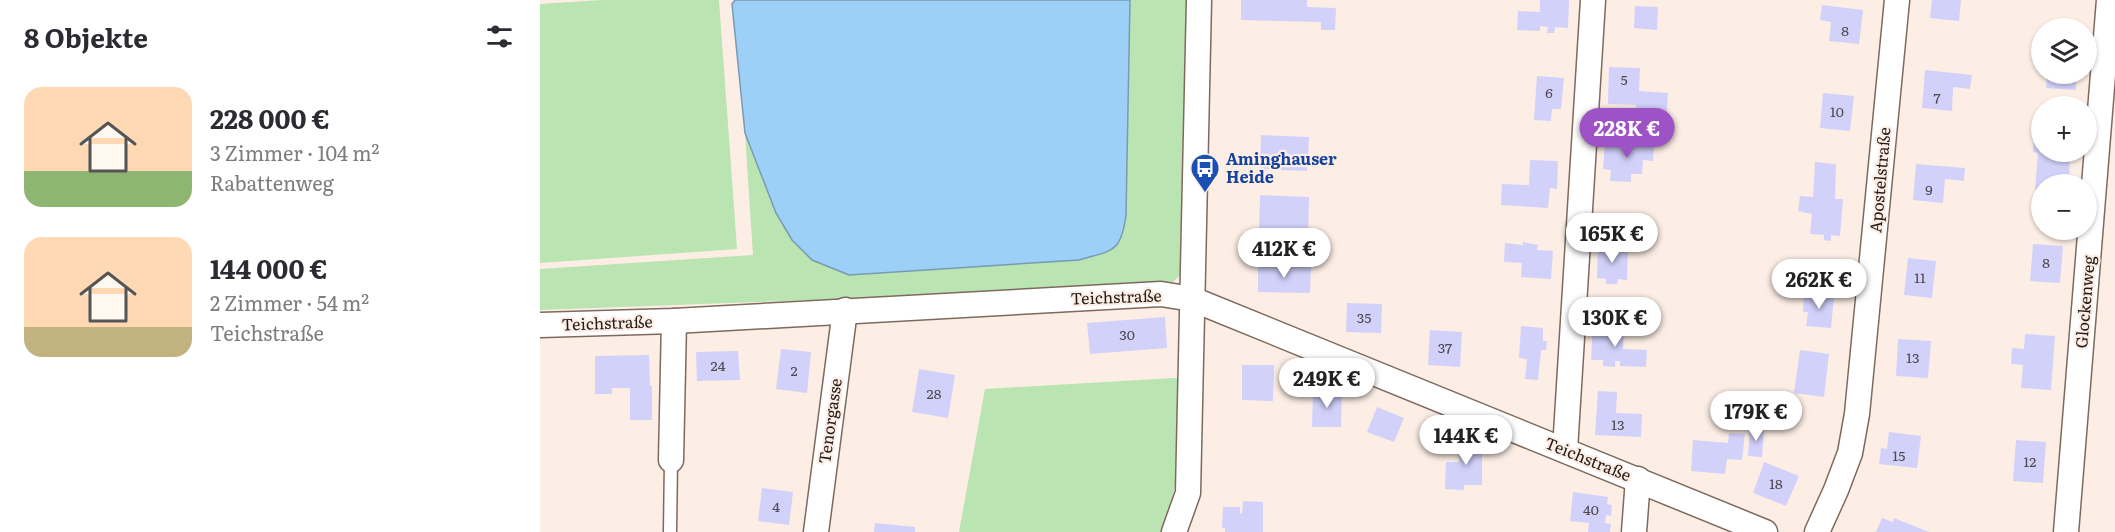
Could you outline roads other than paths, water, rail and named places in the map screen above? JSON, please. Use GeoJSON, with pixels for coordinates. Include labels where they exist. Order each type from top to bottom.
{"type":"FeatureCollection","features":[{"type":"Feature","properties":{"kind":"street"},"geometry":{"type":"LineString","coordinates":[[1174,532],[1188,493],[1199,0]]}},
{"type":"Feature","properties":{"kind":"street"},"geometry":{"type":"LineString","coordinates":[[1565,450],[1593,0]]}},
{"type":"Feature","properties":{"kind":"street","name":"Apostelstraße"},"geometry":{"type":"LineString","coordinates":[[1817,532],[1850,453],[1857,414],[1897,0]]}},
{"type":"Feature","properties":{"kind":"street","name":"Glockenweg"},"geometry":{"type":"LineString","coordinates":[[2066,532],[2109,0]]}},
{"type":"Feature","properties":{"kind":"street","name":"Teichstraße"},"geometry":{"type":"LineString","coordinates":[[540,326],[674,321],[1161,294],[1192,299],[1765,532]]}},
{"type":"Feature","properties":{"kind":"street","name":"Tenorgasse"},"geometry":{"type":"LineString","coordinates":[[816,532],[845,310]]}},
{"type":"Feature","properties":{"kind":"street","name":"Teichstraße"},"geometry":{"type":"LineString","coordinates":[[670,460],[674,321]]}},
{"type":"Feature","properties":{"kind":"street"},"geometry":{"type":"LineString","coordinates":[[1634,532],[1638,480]]}},
{"type":"Feature","properties":{"kind":"lane"},"geometry":{"type":"LineString","coordinates":[[670,460],[670,532]]}},
{"type":"Feature","properties":{"kind":"water"},"geometry":{"type":"Polygon","coordinates":[[[735,0],[1130,0],[1126,215],[1118,243],[1107,251],[1079,260],[849,275],[812,260],[792,240],[776,213],[745,133],[732,4],[735,0]]]}},
{"type":"Feature","properties":{"kind":"place","name":"Aminghauser Heide"},"geometry":{"type":"Point","coordinates":[1205,194]}}]}
